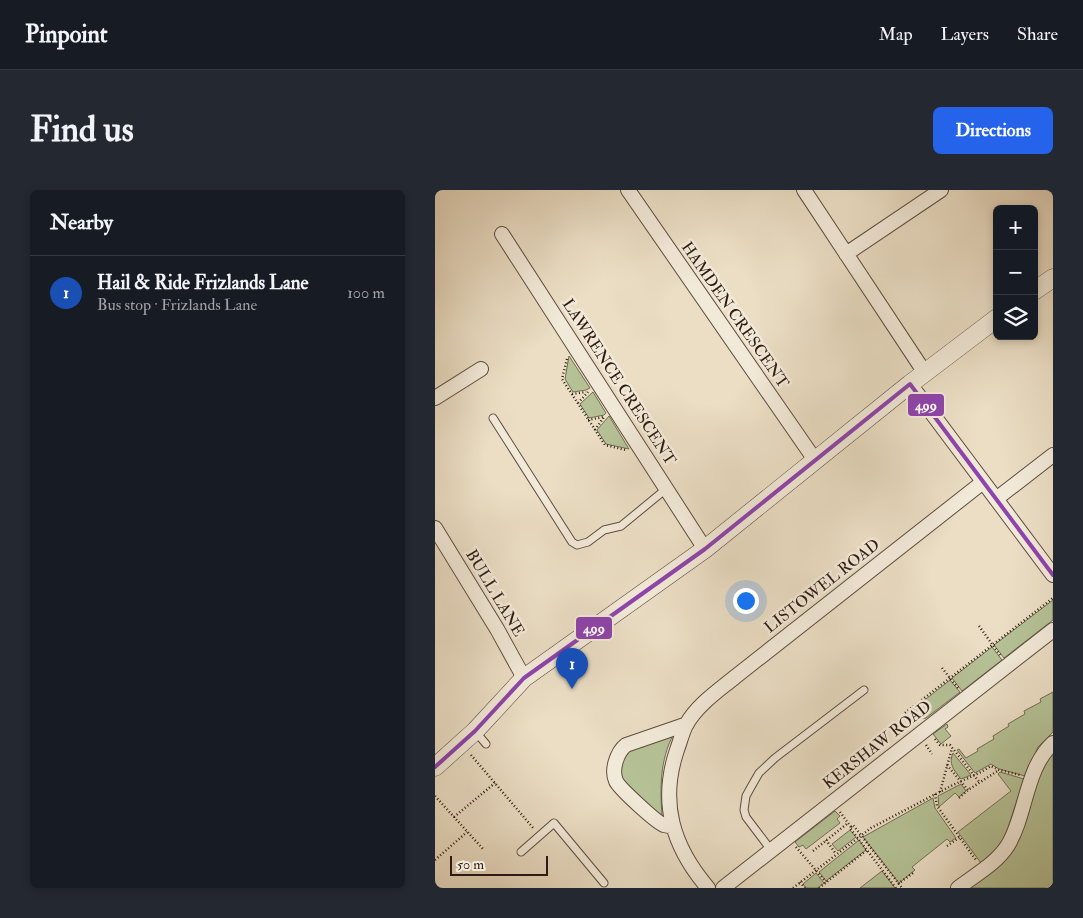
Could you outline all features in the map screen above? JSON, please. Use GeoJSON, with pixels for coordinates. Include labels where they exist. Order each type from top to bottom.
{"type":"FeatureCollection","features":[{"type":"Feature","properties":{"kind":"street","name":"HAMDEN CRESCENT"},"geometry":{"type":"LineString","coordinates":[[628,190],[815,460]]}},
{"type":"Feature","properties":{"kind":"street"},"geometry":{"type":"LineString","coordinates":[[803,190],[925,372]]}},
{"type":"Feature","properties":{"kind":"street"},"geometry":{"type":"LineString","coordinates":[[846,254],[941,190]]}},
{"type":"Feature","properties":{"kind":"street","name":"LAWRENCE CRESCENT"},"geometry":{"type":"LineString","coordinates":[[502,234],[705,549]]}},
{"type":"Feature","properties":{"kind":"street"},"geometry":{"type":"LineString","coordinates":[[1038,288],[1053,278]]}},
{"type":"Feature","properties":{"kind":"street"},"geometry":{"type":"LineString","coordinates":[[435,767],[480,737],[524,678],[705,549],[925,372],[993,321]]}},
{"type":"Feature","properties":{"kind":"street"},"geometry":{"type":"LineString","coordinates":[[435,398],[481,369]]}},
{"type":"Feature","properties":{"kind":"street"},"geometry":{"type":"LineString","coordinates":[[910,384],[1053,575]]}},
{"type":"Feature","properties":{"kind":"street"},"geometry":{"type":"LineString","coordinates":[[996,499],[1053,455]]}},
{"type":"Feature","properties":{"kind":"street","name":"LISTOWEL ROAD"},"geometry":{"type":"LineString","coordinates":[[708,888],[683,855],[672,826],[669,811],[671,767],[687,724],[706,701],[735,677],[983,482]]}},
{"type":"Feature","properties":{"kind":"street","name":"BULL LANE"},"geometry":{"type":"LineString","coordinates":[[435,528],[497,629],[524,678]]}},
{"type":"Feature","properties":{"kind":"street","name":"KERSHAW ROAD"},"geometry":{"type":"LineString","coordinates":[[723,888],[1053,630]]}},
{"type":"Feature","properties":{"kind":"street"},"geometry":{"type":"LineString","coordinates":[[672,826],[666,826],[656,820],[619,786],[614,775],[615,766],[621,749],[626,745],[687,724]]}},
{"type":"Feature","properties":{"kind":"street"},"geometry":{"type":"LineString","coordinates":[[958,888],[998,858],[1007,847],[1031,778],[1040,760],[1053,743]]}},
{"type":"Feature","properties":{"kind":"lane"},"geometry":{"type":"LineString","coordinates":[[493,418],[573,542],[577,545],[588,542],[603,530],[621,526],[667,488]]}},
{"type":"Feature","properties":{"kind":"lane"},"geometry":{"type":"LineString","coordinates":[[771,850],[746,817],[744,810],[746,796],[759,773],[775,758],[864,690]]}},
{"type":"Feature","properties":{"kind":"lane"},"geometry":{"type":"LineString","coordinates":[[521,852],[554,823],[604,883]]}},
{"type":"Feature","properties":{"kind":"path"},"geometry":{"type":"LineString","coordinates":[[571,341],[562,379],[588,420],[605,445],[645,455]]}},
{"type":"Feature","properties":{"kind":"path"},"geometry":{"type":"LineString","coordinates":[[572,394],[588,392]]}},
{"type":"Feature","properties":{"kind":"path"},"geometry":{"type":"LineString","coordinates":[[588,420],[604,417]]}},
{"type":"Feature","properties":{"kind":"path"},"geometry":{"type":"LineString","coordinates":[[905,713],[1053,598]]}},
{"type":"Feature","properties":{"kind":"path"},"geometry":{"type":"LineString","coordinates":[[979,626],[1004,660]]}},
{"type":"Feature","properties":{"kind":"path"},"geometry":{"type":"LineString","coordinates":[[942,668],[962,693]]}},
{"type":"Feature","properties":{"kind":"path"},"geometry":{"type":"LineString","coordinates":[[928,729],[940,745],[950,745],[980,783]]}},
{"type":"Feature","properties":{"kind":"path"},"geometry":{"type":"LineString","coordinates":[[940,792],[952,748]]}},
{"type":"Feature","properties":{"kind":"path"},"geometry":{"type":"LineString","coordinates":[[468,752],[540,836]]}},
{"type":"Feature","properties":{"kind":"path"},"geometry":{"type":"LineString","coordinates":[[947,764],[968,790]]}},
{"type":"Feature","properties":{"kind":"path"},"geometry":{"type":"LineString","coordinates":[[793,888],[871,828],[991,766],[999,770],[1031,778]]}},
{"type":"Feature","properties":{"kind":"path"},"geometry":{"type":"LineString","coordinates":[[959,798],[999,770]]}},
{"type":"Feature","properties":{"kind":"path"},"geometry":{"type":"LineString","coordinates":[[454,817],[495,783]]}},
{"type":"Feature","properties":{"kind":"path"},"geometry":{"type":"LineString","coordinates":[[935,794],[937,806],[983,869]]}},
{"type":"Feature","properties":{"kind":"path"},"geometry":{"type":"LineString","coordinates":[[435,796],[483,849]]}},
{"type":"Feature","properties":{"kind":"path"},"geometry":{"type":"LineString","coordinates":[[832,802],[857,838],[869,849]]}},
{"type":"Feature","properties":{"kind":"path"},"geometry":{"type":"LineString","coordinates":[[813,851],[848,823]]}},
{"type":"Feature","properties":{"kind":"path"},"geometry":{"type":"LineString","coordinates":[[851,827],[853,825],[897,886],[902,888]]}},
{"type":"Feature","properties":{"kind":"path"},"geometry":{"type":"LineString","coordinates":[[435,860],[467,832]]}},
{"type":"Feature","properties":{"kind":"path"},"geometry":{"type":"LineString","coordinates":[[788,836],[826,882]]}},
{"type":"Feature","properties":{"kind":"path"},"geometry":{"type":"LineString","coordinates":[[947,846],[960,837]]}},
{"type":"Feature","properties":{"kind":"path"},"geometry":{"type":"LineString","coordinates":[[826,840],[836,854]]}},
{"type":"Feature","properties":{"kind":"path"},"geometry":{"type":"LineString","coordinates":[[819,888],[869,849]]}},
{"type":"Feature","properties":{"kind":"path"},"geometry":{"type":"LineString","coordinates":[[897,886],[913,873]]}},
{"type":"Feature","properties":{"kind":"path"},"geometry":{"type":"LineString","coordinates":[[800,882],[805,888]]}},
{"type":"Feature","properties":{"kind":"green space"},"geometry":{"type":"Polygon","coordinates":[[[569,356],[590,388],[573,392],[565,379],[569,356]]]}},
{"type":"Feature","properties":{"kind":"green space"},"geometry":{"type":"Polygon","coordinates":[[[593,392],[606,413],[589,418],[580,404],[593,392]]]}},
{"type":"Feature","properties":{"kind":"green space"},"geometry":{"type":"Polygon","coordinates":[[[609,416],[629,449],[606,444],[597,430],[609,416]]]}},
{"type":"Feature","properties":{"kind":"green space"},"geometry":{"type":"Polygon","coordinates":[[[1053,600],[1053,620],[1004,658],[994,645],[1053,600]]]}},
{"type":"Feature","properties":{"kind":"green space"},"geometry":{"type":"Polygon","coordinates":[[[992,647],[1002,660],[962,691],[952,678],[992,647]]]}},
{"type":"Feature","properties":{"kind":"green space"},"geometry":{"type":"Polygon","coordinates":[[[950,680],[960,692],[926,718],[920,718],[916,715],[912,710],[950,680]]]}},
{"type":"Feature","properties":{"kind":"green space"},"geometry":{"type":"Polygon","coordinates":[[[1053,692],[1053,732],[1038,747],[1025,776],[999,769],[991,764],[975,773],[957,750],[959,749],[966,758],[978,751],[977,749],[994,739],[993,736],[1009,726],[1008,724],[1025,714],[1024,711],[1041,702],[1040,699],[1053,692]]]}},
{"type":"Feature","properties":{"kind":"green space"},"geometry":{"type":"Polygon","coordinates":[[[947,724],[948,727],[945,729],[951,736],[941,744],[933,734],[947,724]]]}},
{"type":"Feature","properties":{"kind":"green space"},"geometry":{"type":"Polygon","coordinates":[[[673,735],[663,764],[661,784],[662,816],[660,816],[623,784],[619,775],[624,753],[673,735]]]}},
{"type":"Feature","properties":{"kind":"green space"},"geometry":{"type":"Polygon","coordinates":[[[1053,751],[1053,888],[968,888],[1008,857],[1018,838],[1041,768],[1053,751]]]}},
{"type":"Feature","properties":{"kind":"green space"},"geometry":{"type":"Polygon","coordinates":[[[953,753],[971,775],[961,779],[951,764],[953,753]]]}},
{"type":"Feature","properties":{"kind":"green space"},"geometry":{"type":"Polygon","coordinates":[[[1000,772],[1024,779],[1005,837],[994,853],[981,863],[958,832],[1011,791],[998,774],[1000,772]]]}},
{"type":"Feature","properties":{"kind":"green space"},"geometry":{"type":"Polygon","coordinates":[[[961,784],[966,791],[959,797],[955,793],[939,807],[938,796],[961,784]]]}},
{"type":"Feature","properties":{"kind":"green space"},"geometry":{"type":"Polygon","coordinates":[[[933,798],[935,808],[956,838],[950,842],[947,839],[912,867],[915,870],[899,883],[863,837],[933,798]]]}},
{"type":"Feature","properties":{"kind":"green space"},"geometry":{"type":"Polygon","coordinates":[[[835,811],[840,816],[837,819],[840,823],[806,849],[803,845],[799,847],[795,842],[835,811]]]}},
{"type":"Feature","properties":{"kind":"green space"},"geometry":{"type":"Polygon","coordinates":[[[850,830],[856,837],[838,851],[832,844],[850,830]]]}},
{"type":"Feature","properties":{"kind":"green space"},"geometry":{"type":"Polygon","coordinates":[[[859,840],[866,850],[826,881],[819,872],[859,840]]]}},
{"type":"Feature","properties":{"kind":"green space"},"geometry":{"type":"Polygon","coordinates":[[[882,871],[895,888],[860,888],[882,871]]]}},
{"type":"Feature","properties":{"kind":"green space"},"geometry":{"type":"Polygon","coordinates":[[[816,873],[824,883],[818,888],[806,888],[803,884],[816,873]]]}},
{"type":"Feature","properties":{"kind":"transit line","name":"499"},"geometry":{"type":"LineString","coordinates":[[435,767],[475,731],[524,678],[705,549],[910,384],[1053,575]]}},
{"type":"Feature","properties":{"kind":"place","name":"Hail & Ride Frizlands Lane"},"geometry":{"type":"Point","coordinates":[572,689]}}]}
